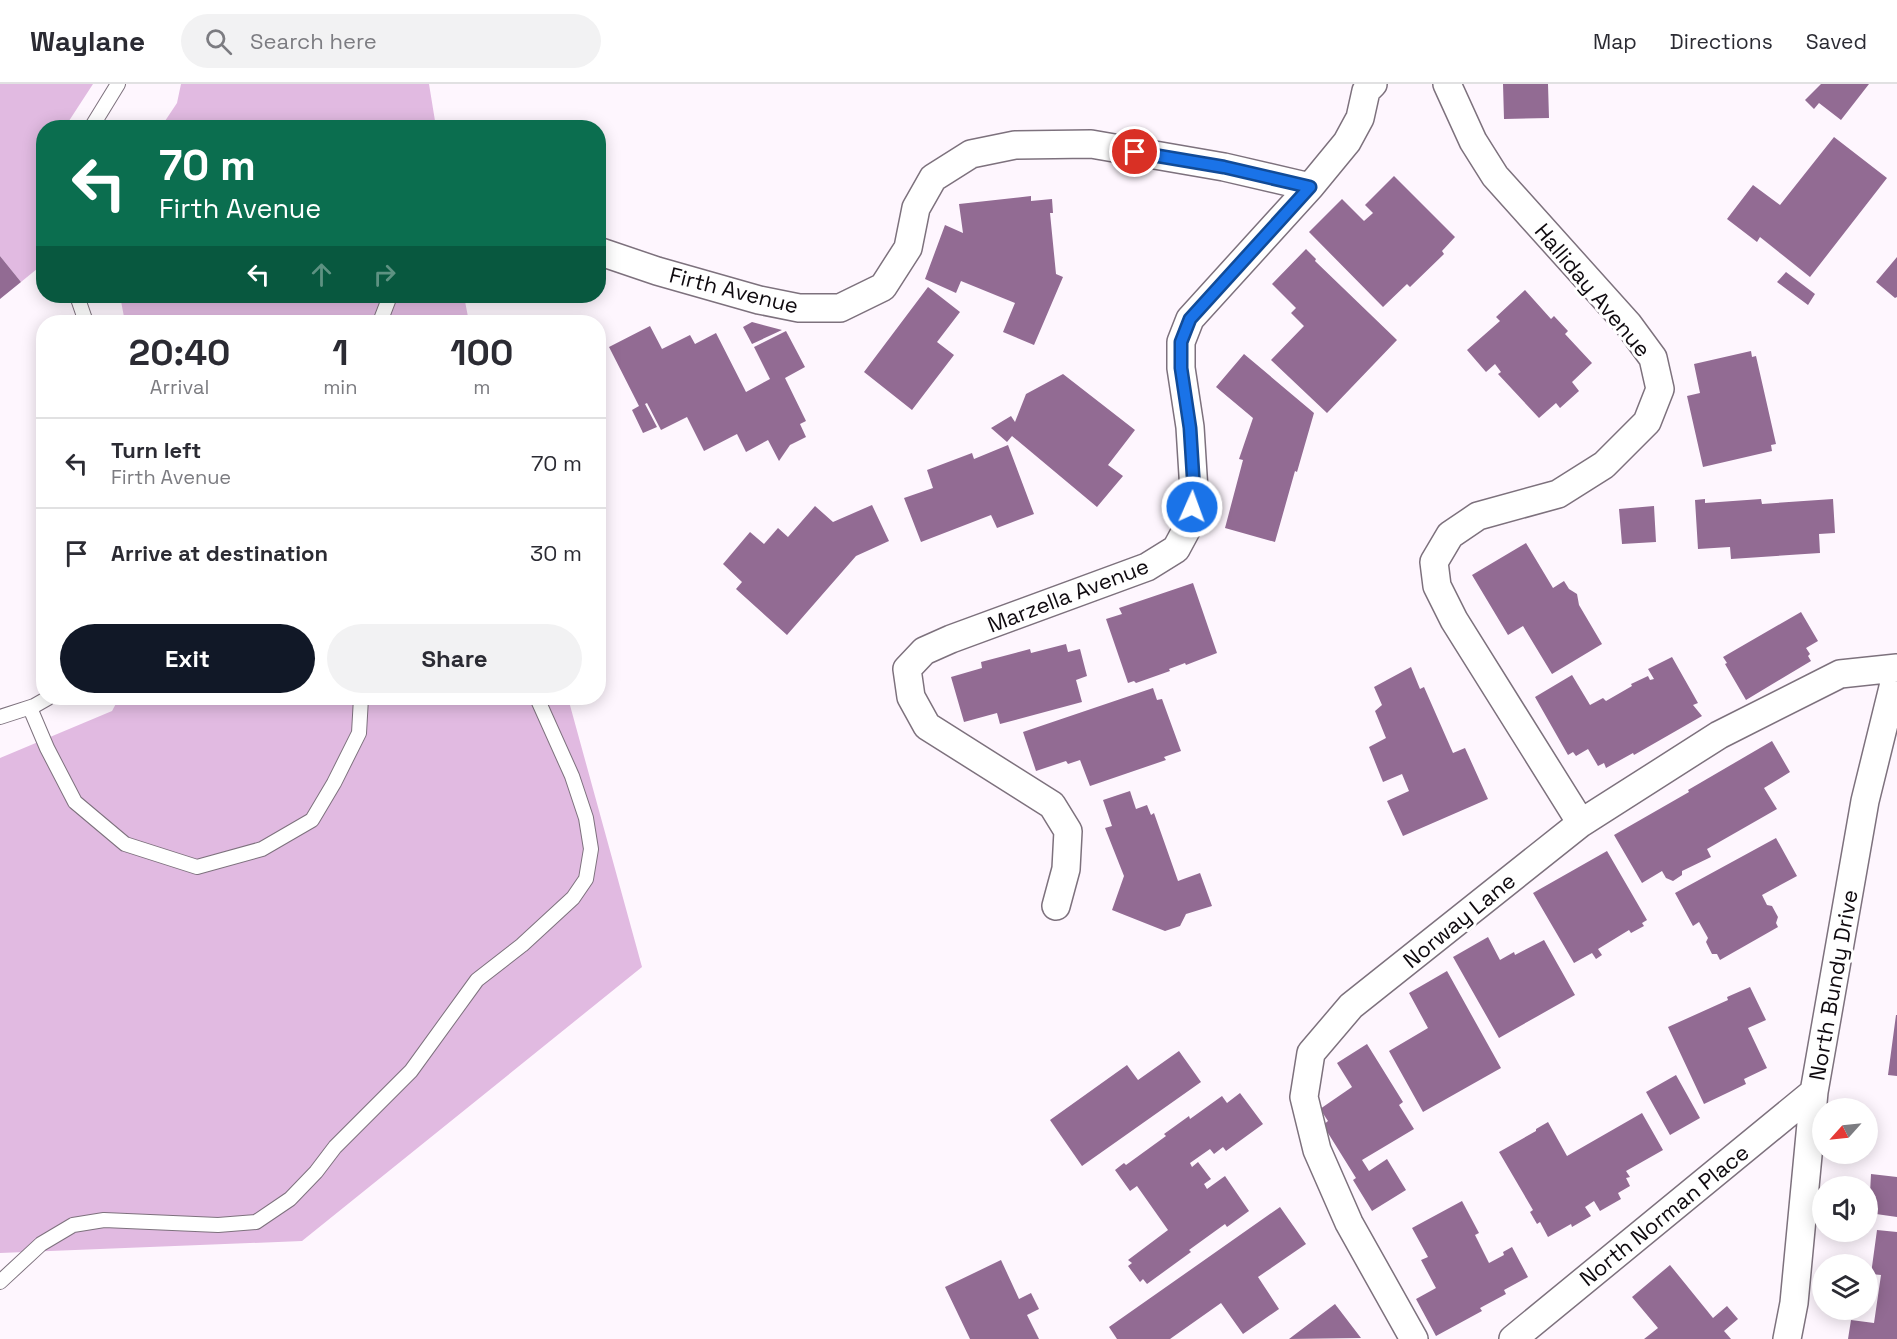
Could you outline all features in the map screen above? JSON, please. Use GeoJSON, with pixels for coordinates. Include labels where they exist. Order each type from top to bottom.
{"type":"FeatureCollection","features":[{"type":"Feature","properties":{"kind":"street"},"geometry":{"type":"LineString","coordinates":[[1310,187],[1347,142],[1360,118],[1366,91],[1373,84]]}},
{"type":"Feature","properties":{"kind":"street","name":"Halliday Avenue"},"geometry":{"type":"LineString","coordinates":[[1447,84],[1473,141],[1495,176],[1628,324],[1653,358],[1660,389],[1647,422],[1604,465],[1558,494],[1478,516],[1450,536],[1434,562],[1437,586],[1454,620],[1581,822]]}},
{"type":"Feature","properties":{"kind":"street","name":"Firth Avenue"},"geometry":{"type":"LineString","coordinates":[[606,254],[759,300],[799,308],[840,308],[883,287],[908,248],[916,208],[933,178],[971,154],[1014,145],[1091,144],[1224,167],[1310,187]]}},
{"type":"Feature","properties":{"kind":"street","name":"Marzella Avenue"},"geometry":{"type":"LineString","coordinates":[[1056,906],[1066,869],[1068,831],[1052,805],[927,726],[911,697],[907,669],[924,651],[1147,567],[1176,549],[1190,523],[1194,491],[1190,428],[1181,368],[1181,342],[1190,319],[1310,187]]}},
{"type":"Feature","properties":{"kind":"street","name":"Norway Lane"},"geometry":{"type":"LineString","coordinates":[[1414,1339],[1349,1223],[1317,1150],[1304,1097],[1311,1053],[1351,1006],[1581,822],[1719,735],[1840,674],[1897,670]]}},
{"type":"Feature","properties":{"kind":"street","name":"North Bundy Drive"},"geometry":{"type":"LineString","coordinates":[[1787,1339],[1794,1303],[1814,1092],[1865,801],[1897,670]]}},
{"type":"Feature","properties":{"kind":"street","name":"North Norman Place"},"geometry":{"type":"LineString","coordinates":[[1513,1339],[1814,1092]]}},
{"type":"Feature","properties":{"kind":"lane"},"geometry":{"type":"LineString","coordinates":[[96,120],[118,84]]}},
{"type":"Feature","properties":{"kind":"lane"},"geometry":{"type":"LineString","coordinates":[[0,717],[36,705]]}},
{"type":"Feature","properties":{"kind":"lane"},"geometry":{"type":"LineString","coordinates":[[30,708],[47,748],[75,802],[125,844],[197,867],[262,849],[312,820],[359,733],[361,705]]}},
{"type":"Feature","properties":{"kind":"lane"},"geometry":{"type":"LineString","coordinates":[[0,1282],[41,1245],[73,1225],[104,1220],[218,1225],[255,1222],[290,1199],[335,1148],[411,1071],[477,980],[522,945],[573,898],[586,879],[591,849],[586,818],[572,776],[540,705]]}},
{"type":"Feature","properties":{"kind":"shaded area"},"geometry":{"type":"Polygon","coordinates":[[[0,84],[93,84],[70,120],[36,120],[36,270],[21,282],[0,256],[0,84]]]}},
{"type":"Feature","properties":{"kind":"shaded area"},"geometry":{"type":"Polygon","coordinates":[[[181,84],[429,84],[435,120],[166,120],[177,103],[181,84]]]}},
{"type":"Feature","properties":{"kind":"shaded area"},"geometry":{"type":"Polygon","coordinates":[[[121,303],[465,303],[468,315],[124,315],[121,303]]]}},
{"type":"Feature","properties":{"kind":"shaded area"},"geometry":{"type":"Polygon","coordinates":[[[115,705],[570,705],[642,967],[302,1241],[0,1253],[0,758],[112,711],[115,705]]]}},
{"type":"Feature","properties":{"kind":"building"},"geometry":{"type":"Polygon","coordinates":[[[1503,84],[1548,84],[1549,118],[1504,119],[1503,84]]]}},
{"type":"Feature","properties":{"kind":"building"},"geometry":{"type":"Polygon","coordinates":[[[1821,84],[1869,84],[1841,120],[1819,103],[1814,109],[1805,100],[1821,84]]]}},
{"type":"Feature","properties":{"kind":"building"},"geometry":{"type":"Polygon","coordinates":[[[1834,137],[1887,178],[1810,277],[1760,237],[1757,242],[1727,219],[1753,185],[1780,205],[1834,137]]]}},
{"type":"Feature","properties":{"kind":"building"},"geometry":{"type":"Polygon","coordinates":[[[1394,176],[1455,237],[1442,251],[1444,254],[1410,287],[1407,284],[1383,307],[1309,232],[1342,199],[1364,221],[1373,213],[1365,205],[1394,176]]]}},
{"type":"Feature","properties":{"kind":"building"},"geometry":{"type":"Polygon","coordinates":[[[1031,196],[1031,201],[1052,199],[1053,213],[1050,213],[1056,274],[1063,277],[1034,345],[1003,332],[1015,303],[961,281],[956,293],[925,279],[945,225],[963,233],[959,204],[1031,196]]]}},
{"type":"Feature","properties":{"kind":"building"},"geometry":{"type":"Polygon","coordinates":[[[1306,249],[1316,259],[1315,261],[1397,340],[1327,413],[1271,360],[1304,326],[1291,313],[1296,308],[1272,284],[1306,249]]]}},
{"type":"Feature","properties":{"kind":"building"},"geometry":{"type":"Polygon","coordinates":[[[0,256],[21,282],[0,299],[0,256]]]}},
{"type":"Feature","properties":{"kind":"building"},"geometry":{"type":"Polygon","coordinates":[[[1897,257],[1897,297],[1895,298],[1876,282],[1897,257]]]}},
{"type":"Feature","properties":{"kind":"building"},"geometry":{"type":"Polygon","coordinates":[[[1786,272],[1815,294],[1808,305],[1777,282],[1786,272]]]}},
{"type":"Feature","properties":{"kind":"building"},"geometry":{"type":"Polygon","coordinates":[[[928,287],[960,312],[937,342],[954,355],[912,410],[864,372],[928,287]]]}},
{"type":"Feature","properties":{"kind":"building"},"geometry":{"type":"Polygon","coordinates":[[[1525,290],[1551,319],[1554,316],[1568,331],[1565,334],[1592,363],[1572,382],[1579,391],[1560,408],[1556,403],[1539,418],[1498,374],[1501,372],[1495,364],[1486,372],[1467,350],[1500,321],[1496,317],[1525,290]]]}},
{"type":"Feature","properties":{"kind":"building"},"geometry":{"type":"Polygon","coordinates":[[[752,322],[782,330],[752,344],[743,327],[752,322]]]}},
{"type":"Feature","properties":{"kind":"building"},"geometry":{"type":"Polygon","coordinates":[[[650,326],[662,349],[690,335],[695,344],[716,333],[746,392],[770,379],[754,347],[786,331],[805,367],[785,378],[806,421],[800,424],[806,437],[790,445],[779,461],[768,440],[746,452],[737,434],[704,451],[687,417],[661,430],[647,403],[645,404],[657,427],[643,433],[632,410],[639,406],[609,347],[650,326]]]}},
{"type":"Feature","properties":{"kind":"building"},"geometry":{"type":"Polygon","coordinates":[[[1751,351],[1752,357],[1756,356],[1776,444],[1771,445],[1772,451],[1703,467],[1687,396],[1700,393],[1694,364],[1751,351]]]}},
{"type":"Feature","properties":{"kind":"building"},"geometry":{"type":"Polygon","coordinates":[[[1244,354],[1314,413],[1275,542],[1225,528],[1243,460],[1239,459],[1253,418],[1216,387],[1244,354]]]}},
{"type":"Feature","properties":{"kind":"building"},"geometry":{"type":"Polygon","coordinates":[[[1063,374],[1135,430],[1108,465],[1123,476],[1097,507],[1012,436],[1007,442],[991,428],[1011,416],[1015,422],[1026,394],[1063,374]]]}},
{"type":"Feature","properties":{"kind":"building"},"geometry":{"type":"Polygon","coordinates":[[[1008,445],[1034,514],[997,528],[991,515],[921,542],[904,498],[933,488],[927,470],[972,453],[974,459],[1008,445]]]}},
{"type":"Feature","properties":{"kind":"building"},"geometry":{"type":"Polygon","coordinates":[[[1705,499],[1705,503],[1761,499],[1762,504],[1833,499],[1835,533],[1819,534],[1820,553],[1731,559],[1730,547],[1698,549],[1695,500],[1705,499]]]}},
{"type":"Feature","properties":{"kind":"building"},"geometry":{"type":"Polygon","coordinates":[[[872,505],[889,541],[856,556],[787,635],[736,589],[742,582],[723,564],[750,532],[764,544],[778,528],[788,537],[815,506],[833,522],[872,505]]]}},
{"type":"Feature","properties":{"kind":"building"},"geometry":{"type":"Polygon","coordinates":[[[1654,506],[1656,542],[1622,544],[1619,509],[1654,506]]]}},
{"type":"Feature","properties":{"kind":"building"},"geometry":{"type":"Polygon","coordinates":[[[1526,543],[1553,588],[1564,581],[1569,589],[1577,594],[1579,605],[1602,644],[1552,674],[1523,626],[1508,635],[1472,575],[1526,543]]]}},
{"type":"Feature","properties":{"kind":"building"},"geometry":{"type":"Polygon","coordinates":[[[1193,583],[1217,653],[1136,683],[1134,681],[1128,683],[1106,619],[1122,614],[1119,608],[1193,583]]]}},
{"type":"Feature","properties":{"kind":"building"},"geometry":{"type":"Polygon","coordinates":[[[1801,612],[1818,641],[1806,648],[1811,661],[1746,700],[1723,657],[1801,612]]]}},
{"type":"Feature","properties":{"kind":"building"},"geometry":{"type":"Polygon","coordinates":[[[1066,644],[1068,652],[1080,649],[1087,676],[1076,680],[1082,702],[1000,724],[997,713],[964,722],[951,677],[982,668],[981,662],[1030,649],[1031,653],[1066,644]]]}},
{"type":"Feature","properties":{"kind":"building"},"geometry":{"type":"Polygon","coordinates":[[[1672,657],[1698,703],[1693,705],[1702,716],[1634,755],[1633,753],[1606,768],[1604,763],[1598,766],[1588,749],[1576,756],[1573,752],[1568,755],[1535,697],[1572,675],[1590,705],[1603,698],[1606,701],[1632,686],[1631,684],[1648,676],[1650,680],[1654,679],[1648,669],[1672,657]]]}},
{"type":"Feature","properties":{"kind":"building"},"geometry":{"type":"Polygon","coordinates":[[[1411,667],[1420,689],[1424,687],[1453,753],[1465,748],[1488,799],[1403,836],[1387,801],[1409,791],[1402,774],[1383,782],[1369,747],[1386,738],[1375,711],[1382,705],[1374,687],[1411,667]]]}},
{"type":"Feature","properties":{"kind":"building"},"geometry":{"type":"Polygon","coordinates":[[[1153,688],[1157,700],[1162,699],[1181,751],[1164,757],[1166,760],[1090,786],[1080,760],[1068,764],[1066,761],[1036,771],[1023,732],[1153,688]]]}},
{"type":"Feature","properties":{"kind":"building"},"geometry":{"type":"Polygon","coordinates":[[[1772,741],[1790,772],[1764,788],[1777,809],[1707,849],[1711,857],[1682,871],[1682,875],[1673,881],[1666,878],[1662,871],[1642,883],[1614,835],[1772,741]]]}},
{"type":"Feature","properties":{"kind":"building"},"geometry":{"type":"Polygon","coordinates":[[[1130,791],[1136,809],[1147,805],[1151,815],[1154,813],[1178,881],[1200,873],[1212,906],[1186,914],[1180,926],[1165,931],[1112,910],[1124,876],[1105,828],[1112,826],[1103,800],[1130,791]]]}},
{"type":"Feature","properties":{"kind":"building"},"geometry":{"type":"Polygon","coordinates":[[[1776,838],[1797,876],[1762,895],[1767,905],[1772,906],[1778,917],[1776,923],[1778,927],[1720,960],[1717,954],[1712,954],[1706,942],[1708,938],[1699,922],[1693,926],[1675,893],[1776,838]]]}},
{"type":"Feature","properties":{"kind":"building"},"geometry":{"type":"Polygon","coordinates":[[[1607,851],[1647,920],[1642,923],[1644,926],[1631,933],[1629,930],[1598,949],[1602,955],[1596,959],[1592,953],[1574,963],[1533,893],[1607,851]]]}},
{"type":"Feature","properties":{"kind":"building"},"geometry":{"type":"Polygon","coordinates":[[[1488,937],[1500,960],[1544,940],[1575,995],[1499,1038],[1453,957],[1488,937]]]}},
{"type":"Feature","properties":{"kind":"building"},"geometry":{"type":"Polygon","coordinates":[[[1447,971],[1501,1068],[1423,1112],[1389,1051],[1428,1028],[1409,993],[1447,971]]]}},
{"type":"Feature","properties":{"kind":"building"},"geometry":{"type":"Polygon","coordinates":[[[1750,987],[1766,1020],[1748,1028],[1767,1068],[1744,1079],[1746,1084],[1704,1104],[1668,1027],[1728,1000],[1727,997],[1750,987]]]}},
{"type":"Feature","properties":{"kind":"building"},"geometry":{"type":"Polygon","coordinates":[[[1897,1015],[1897,1076],[1888,1075],[1897,1015]]]}},
{"type":"Feature","properties":{"kind":"building"},"geometry":{"type":"Polygon","coordinates":[[[1367,1044],[1403,1102],[1399,1105],[1414,1129],[1362,1160],[1369,1171],[1387,1159],[1406,1190],[1372,1211],[1353,1180],[1356,1178],[1323,1125],[1328,1121],[1320,1109],[1352,1087],[1337,1063],[1367,1044]]]}},
{"type":"Feature","properties":{"kind":"building"},"geometry":{"type":"Polygon","coordinates":[[[1179,1051],[1201,1082],[1082,1166],[1050,1120],[1127,1065],[1138,1080],[1179,1051]]]}},
{"type":"Feature","properties":{"kind":"building"},"geometry":{"type":"Polygon","coordinates":[[[1676,1075],[1700,1118],[1670,1135],[1646,1092],[1676,1075]]]}},
{"type":"Feature","properties":{"kind":"building"},"geometry":{"type":"Polygon","coordinates":[[[1240,1093],[1263,1124],[1226,1151],[1223,1147],[1214,1154],[1210,1149],[1190,1163],[1192,1167],[1198,1162],[1211,1179],[1204,1184],[1207,1189],[1225,1176],[1249,1211],[1227,1227],[1225,1224],[1147,1284],[1143,1279],[1140,1282],[1128,1266],[1132,1263],[1128,1260],[1168,1230],[1137,1186],[1130,1191],[1115,1170],[1124,1163],[1126,1165],[1166,1136],[1164,1134],[1189,1116],[1190,1119],[1222,1096],[1227,1103],[1240,1093]]]}},
{"type":"Feature","properties":{"kind":"building"},"geometry":{"type":"Polygon","coordinates":[[[1642,1113],[1663,1150],[1626,1171],[1630,1177],[1626,1178],[1630,1186],[1618,1193],[1621,1199],[1600,1211],[1594,1201],[1585,1207],[1591,1216],[1548,1237],[1540,1222],[1537,1224],[1530,1212],[1533,1210],[1499,1152],[1548,1122],[1567,1156],[1642,1113]]]}},
{"type":"Feature","properties":{"kind":"building"},"geometry":{"type":"Polygon","coordinates":[[[1871,1174],[1897,1177],[1897,1217],[1878,1214],[1878,1176],[1871,1176],[1871,1174]]]}},
{"type":"Feature","properties":{"kind":"building"},"geometry":{"type":"Polygon","coordinates":[[[1462,1201],[1479,1233],[1475,1235],[1489,1263],[1504,1255],[1503,1252],[1512,1247],[1528,1277],[1504,1290],[1506,1294],[1480,1308],[1482,1311],[1436,1336],[1416,1299],[1436,1288],[1421,1260],[1428,1257],[1412,1228],[1462,1201]]]}},
{"type":"Feature","properties":{"kind":"building"},"geometry":{"type":"Polygon","coordinates":[[[1280,1207],[1306,1244],[1258,1277],[1279,1309],[1243,1334],[1221,1303],[1170,1339],[1117,1339],[1109,1327],[1280,1207]]]}},
{"type":"Feature","properties":{"kind":"building"},"geometry":{"type":"Polygon","coordinates":[[[1878,1230],[1897,1232],[1897,1339],[1848,1339],[1851,1320],[1874,1323],[1874,1320],[1878,1320],[1881,1275],[1878,1275],[1878,1254],[1874,1254],[1875,1242],[1878,1242],[1878,1230]]]}},
{"type":"Feature","properties":{"kind":"building"},"geometry":{"type":"Polygon","coordinates":[[[1001,1260],[1019,1299],[1031,1293],[1039,1309],[1027,1315],[1039,1339],[970,1339],[945,1287],[1001,1260]]]}},
{"type":"Feature","properties":{"kind":"building"},"geometry":{"type":"Polygon","coordinates":[[[1670,1265],[1713,1318],[1727,1306],[1738,1319],[1724,1331],[1731,1339],[1644,1339],[1658,1328],[1632,1297],[1670,1265]]]}},
{"type":"Feature","properties":{"kind":"building"},"geometry":{"type":"Polygon","coordinates":[[[1335,1304],[1361,1338],[1289,1339],[1335,1304]]]}},
{"type":"Feature","properties":{"kind":"route"},"geometry":{"type":"LineString","coordinates":[[1135,152],[1224,167],[1310,187],[1190,319],[1181,342],[1181,368],[1190,428],[1194,491],[1192,507]]}}]}
